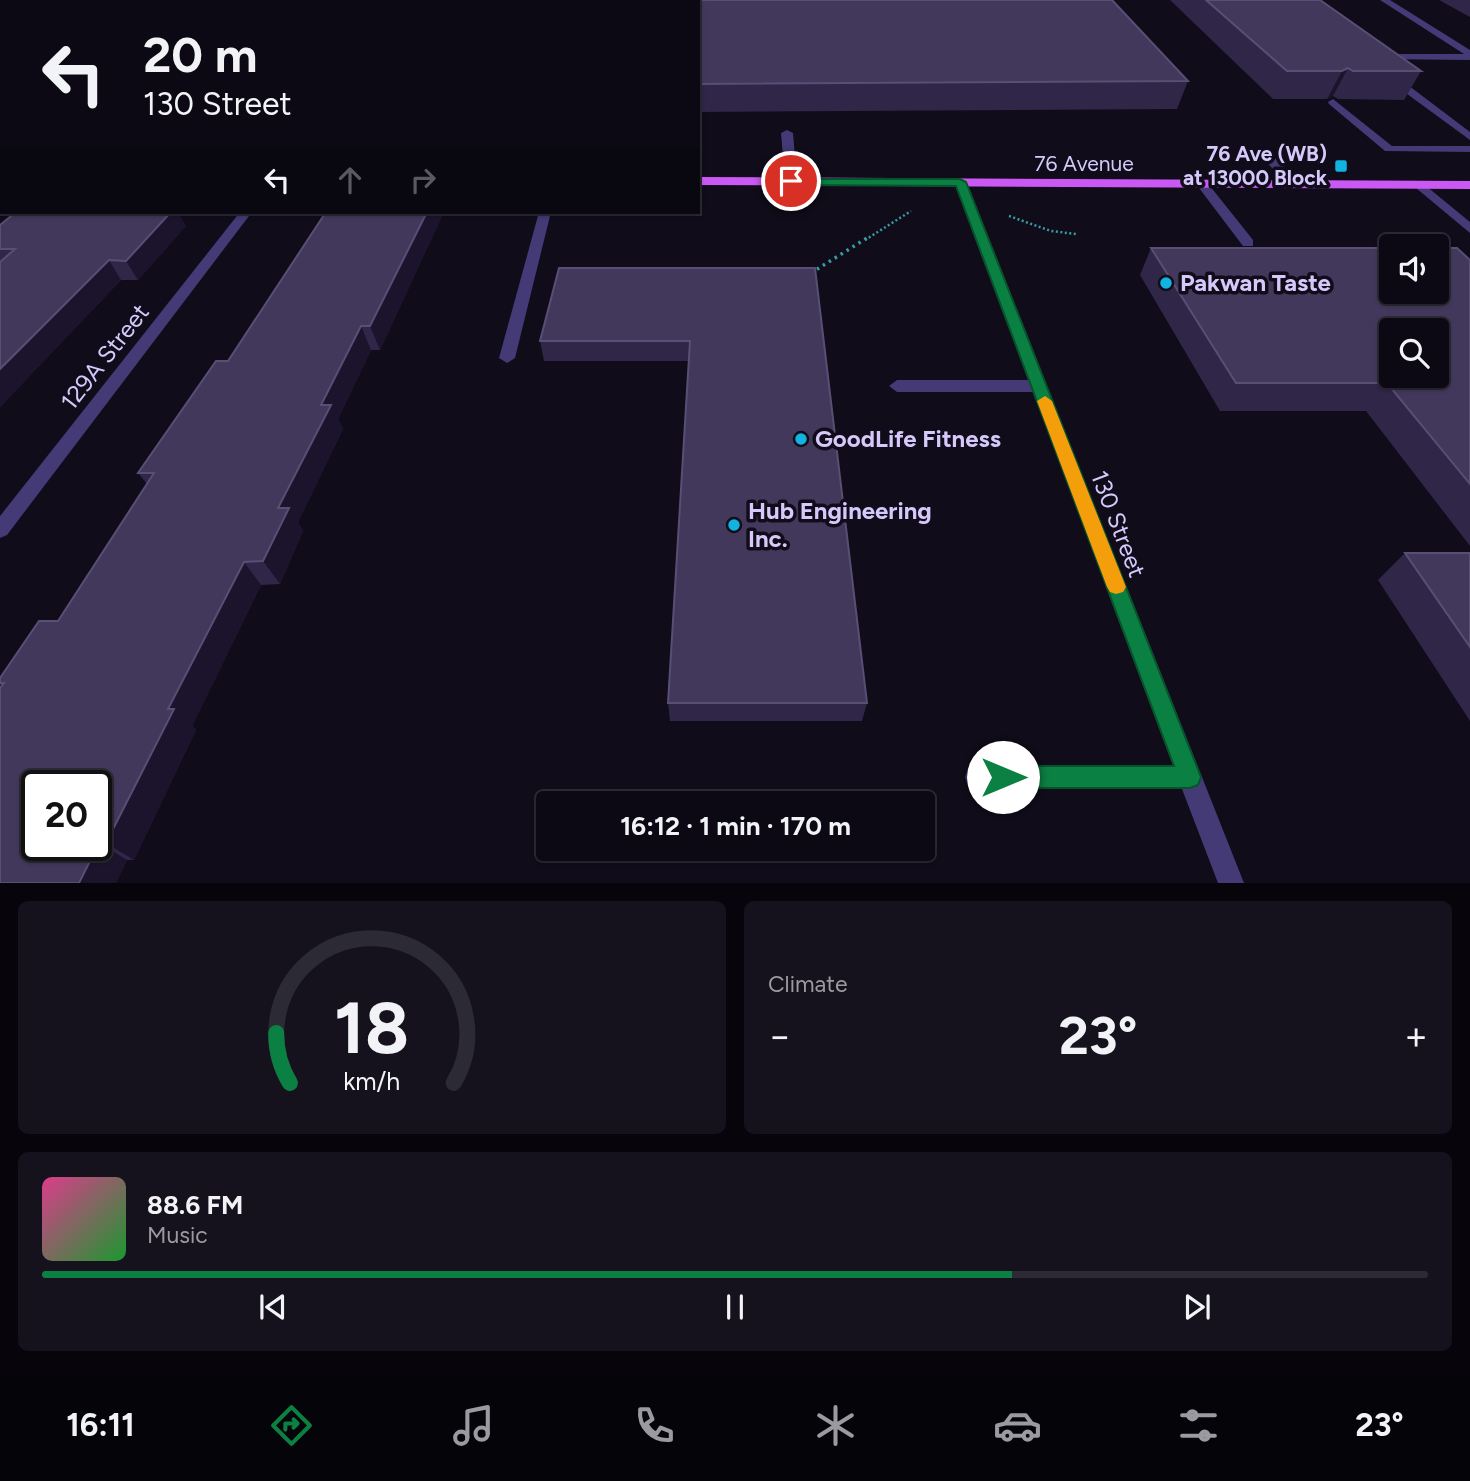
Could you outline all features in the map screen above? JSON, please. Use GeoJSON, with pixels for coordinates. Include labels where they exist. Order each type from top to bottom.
{"type":"FeatureCollection","features":[{"type":"Feature","properties":{"kind":"main road","name":"76 Avenue"},"geometry":{"type":"LineString","coordinates":[[700,181],[1470,186]]}},
{"type":"Feature","properties":{"kind":"street"},"geometry":{"type":"LineString","coordinates":[[1384,0],[1470,55]]}},
{"type":"Feature","properties":{"kind":"street"},"geometry":{"type":"LineString","coordinates":[[1470,55],[1364,57],[1470,137]]}},
{"type":"Feature","properties":{"kind":"street"},"geometry":{"type":"LineString","coordinates":[[1333,102],[1389,149],[1470,149]]}},
{"type":"Feature","properties":{"kind":"street"},"geometry":{"type":"LineString","coordinates":[[787,132],[791,181]]}},
{"type":"Feature","properties":{"kind":"street"},"geometry":{"type":"LineString","coordinates":[[1262,151],[1294,184]]}},
{"type":"Feature","properties":{"kind":"street","name":"130 Street"},"geometry":{"type":"LineString","coordinates":[[960,182],[1231,883]]}},
{"type":"Feature","properties":{"kind":"street"},"geometry":{"type":"LineString","coordinates":[[1202,184],[1248,243]]}},
{"type":"Feature","properties":{"kind":"street"},"geometry":{"type":"LineString","coordinates":[[1420,185],[1470,229]]}},
{"type":"Feature","properties":{"kind":"street","name":"129A Street"},"geometry":{"type":"LineString","coordinates":[[0,530],[244,214]]}},
{"type":"Feature","properties":{"kind":"street"},"geometry":{"type":"LineString","coordinates":[[507,358],[544,214]]}},
{"type":"Feature","properties":{"kind":"street"},"geometry":{"type":"LineString","coordinates":[[897,386],[1039,386]]}},
{"type":"Feature","properties":{"kind":"street"},"geometry":{"type":"LineString","coordinates":[[977,777],[1190,777]]}},
{"type":"Feature","properties":{"kind":"path"},"geometry":{"type":"LineString","coordinates":[[808,276],[920,205]]}},
{"type":"Feature","properties":{"kind":"path"},"geometry":{"type":"LineString","coordinates":[[1009,216],[1051,231],[1076,234]]}},
{"type":"Feature","properties":{"kind":"building"},"geometry":{"type":"Polygon","coordinates":[[[700,0],[1112,0],[1188,81],[700,84],[700,0]]]}},
{"type":"Feature","properties":{"kind":"building"},"geometry":{"type":"Polygon","coordinates":[[[1206,0],[1320,0],[1421,71],[1353,71],[1348,68],[1342,71],[1287,71],[1206,0]]]}},
{"type":"Feature","properties":{"kind":"building"},"geometry":{"type":"Polygon","coordinates":[[[14,214],[169,214],[126,261],[109,260],[0,369],[0,262],[15,249],[0,249],[0,225],[14,214]]]}},
{"type":"Feature","properties":{"kind":"building"},"geometry":{"type":"Polygon","coordinates":[[[325,214],[426,214],[370,326],[361,326],[321,405],[331,405],[278,508],[289,508],[263,561],[244,562],[168,709],[174,709],[112,831],[112,770],[21,770],[21,861],[90,861],[79,883],[0,883],[0,688],[4,683],[0,683],[0,678],[39,621],[58,621],[154,473],[138,473],[216,361],[228,361],[325,214]]]}},
{"type":"Feature","properties":{"kind":"building"},"geometry":{"type":"Polygon","coordinates":[[[1151,248],[1379,248],[1379,304],[1449,304],[1449,248],[1457,248],[1470,260],[1470,484],[1391,388],[1449,388],[1449,318],[1379,318],[1379,383],[1236,383],[1151,248]]]}},
{"type":"Feature","properties":{"kind":"building"},"geometry":{"type":"Polygon","coordinates":[[[559,268],[815,268],[867,703],[668,703],[690,341],[540,341],[559,268]]]}},
{"type":"Feature","properties":{"kind":"building"},"geometry":{"type":"Polygon","coordinates":[[[1405,553],[1470,553],[1470,647],[1405,553]]]}},
{"type":"Feature","properties":{"kind":"slow traffic"},"geometry":{"type":"LineString","coordinates":[[1045,401],[1116,587]]}},
{"type":"Feature","properties":{"kind":"place","name":"76 Ave (WB) at 13000 Block"},"geometry":{"type":"Point","coordinates":[1341,166]}},
{"type":"Feature","properties":{"kind":"place","name":"Pakwan Taste"},"geometry":{"type":"Point","coordinates":[1166,283]}},
{"type":"Feature","properties":{"kind":"place","name":"GoodLife Fitness"},"geometry":{"type":"Point","coordinates":[801,439]}},
{"type":"Feature","properties":{"kind":"place","name":"Hub Engineering Inc."},"geometry":{"type":"Point","coordinates":[734,525]}},
{"type":"Feature","properties":{"kind":"route"},"geometry":{"type":"LineString","coordinates":[[791,181],[960,182],[1190,777],[1003,777]]}}]}
